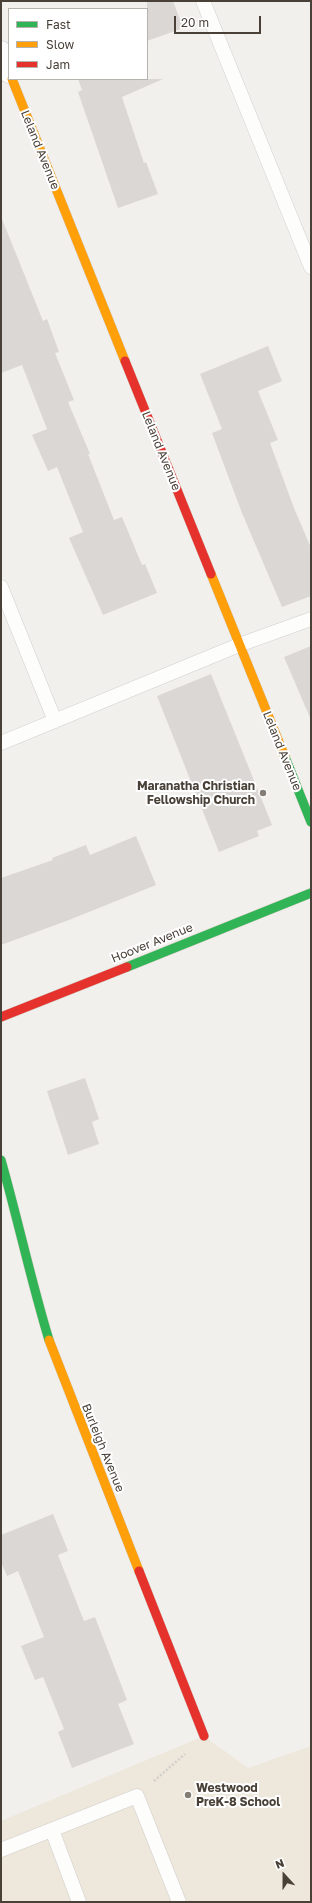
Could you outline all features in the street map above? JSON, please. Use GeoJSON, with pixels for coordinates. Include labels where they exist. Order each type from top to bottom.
{"type":"FeatureCollection","features":[{"type":"Feature","properties":{"kind":"street"},"geometry":{"type":"LineString","coordinates":[[1,52],[8,70]]}},
{"type":"Feature","properties":{"kind":"street","name":"Leland Avenue"},"geometry":{"type":"LineString","coordinates":[[12,80],[311,822]]}},
{"type":"Feature","properties":{"kind":"street","name":"Hoover Avenue"},"geometry":{"type":"LineString","coordinates":[[1,1017],[311,892]]}},
{"type":"Feature","properties":{"kind":"street","name":"Burleigh Avenue"},"geometry":{"type":"LineString","coordinates":[[1,1160],[14,1205],[33,1288],[52,1352],[204,1736]]}},
{"type":"Feature","properties":{"kind":"lane"},"geometry":{"type":"LineString","coordinates":[[203,1],[311,267]]}},
{"type":"Feature","properties":{"kind":"lane"},"geometry":{"type":"LineString","coordinates":[[1,587],[55,721]]}},
{"type":"Feature","properties":{"kind":"lane"},"geometry":{"type":"LineString","coordinates":[[1,743],[239,645],[311,619]]}},
{"type":"Feature","properties":{"kind":"lane"},"geometry":{"type":"LineString","coordinates":[[1,1850],[138,1796],[179,1902]]}},
{"type":"Feature","properties":{"kind":"lane"},"geometry":{"type":"LineString","coordinates":[[52,1830],[79,1902]]}},
{"type":"Feature","properties":{"kind":"path"},"geometry":{"type":"LineString","coordinates":[[138,1796],[204,1736]]}},
{"type":"Feature","properties":{"kind":"shaded area","name":"Westwood PreK-8 School"},"geometry":{"type":"Polygon","coordinates":[[[204,1736],[248,1768],[311,1746],[311,1902],[1,1902],[1,1821],[204,1736]]]}},
{"type":"Feature","properties":{"kind":"building"},"geometry":{"type":"Polygon","coordinates":[[[147,1],[173,1],[183,28],[148,41],[147,1]]]}},
{"type":"Feature","properties":{"kind":"building"},"geometry":{"type":"Polygon","coordinates":[[[163,79],[122,97],[144,163],[146,162],[158,194],[118,208],[78,92],[82,90],[78,80],[163,79]]]}},
{"type":"Feature","properties":{"kind":"building"},"geometry":{"type":"Polygon","coordinates":[[[2,219],[43,321],[47,319],[59,352],[55,353],[74,400],[68,402],[90,454],[88,454],[114,520],[122,517],[142,565],[145,564],[157,593],[103,615],[69,538],[83,532],[57,467],[48,471],[32,435],[47,429],[22,365],[1,373],[2,219]]]}},
{"type":"Feature","properties":{"kind":"building"},"geometry":{"type":"Polygon","coordinates":[[[268,346],[282,381],[258,391],[278,440],[270,443],[294,508],[311,548],[311,596],[282,607],[242,513],[212,433],[222,429],[200,374],[268,346]]]}},
{"type":"Feature","properties":{"kind":"building"},"geometry":{"type":"Polygon","coordinates":[[[311,646],[311,720],[284,657],[311,646]]]}},
{"type":"Feature","properties":{"kind":"building"},"geometry":{"type":"Polygon","coordinates":[[[211,674],[272,825],[257,831],[259,836],[219,852],[157,696],[211,674]]]}},
{"type":"Feature","properties":{"kind":"building"},"geometry":{"type":"Polygon","coordinates":[[[136,836],[156,885],[69,920],[1,945],[1,878],[53,860],[52,858],[86,845],[90,855],[136,836]]]}},
{"type":"Feature","properties":{"kind":"building"},"geometry":{"type":"Polygon","coordinates":[[[85,1078],[99,1119],[92,1122],[99,1144],[68,1155],[47,1091],[85,1078]]]}},
{"type":"Feature","properties":{"kind":"building"},"geometry":{"type":"Polygon","coordinates":[[[53,1514],[68,1551],[58,1555],[84,1621],[95,1617],[127,1700],[118,1704],[134,1744],[72,1768],[58,1732],[64,1729],[43,1677],[35,1680],[21,1646],[44,1637],[18,1571],[7,1576],[1,1562],[1,1535],[53,1514]]]}},
{"type":"Feature","properties":{"kind":"traffic: fast"},"geometry":{"type":"LineString","coordinates":[[285,757],[311,822]]}},
{"type":"Feature","properties":{"kind":"traffic: fast"},"geometry":{"type":"LineString","coordinates":[[127,967],[311,893]]}},
{"type":"Feature","properties":{"kind":"traffic: fast"},"geometry":{"type":"LineString","coordinates":[[1,1160],[49,1340]]}},
{"type":"Feature","properties":{"kind":"traffic: slow"},"geometry":{"type":"LineString","coordinates":[[12,80],[125,361]]}},
{"type":"Feature","properties":{"kind":"traffic: slow"},"geometry":{"type":"LineString","coordinates":[[211,574],[285,757]]}},
{"type":"Feature","properties":{"kind":"traffic: slow"},"geometry":{"type":"LineString","coordinates":[[49,1340],[139,1571]]}},
{"type":"Feature","properties":{"kind":"traffic: jam"},"geometry":{"type":"LineString","coordinates":[[125,361],[211,574]]}},
{"type":"Feature","properties":{"kind":"traffic: jam"},"geometry":{"type":"LineString","coordinates":[[1,1017],[127,967]]}},
{"type":"Feature","properties":{"kind":"traffic: jam"},"geometry":{"type":"LineString","coordinates":[[139,1571],[204,1736]]}},
{"type":"Feature","properties":{"kind":"place","name":"Maranatha Christian Fellowship Church"},"geometry":{"type":"Point","coordinates":[263,793]}},
{"type":"Feature","properties":{"kind":"place","name":"Westwood PreK-8 School"},"geometry":{"type":"Point","coordinates":[188,1795]}}]}
